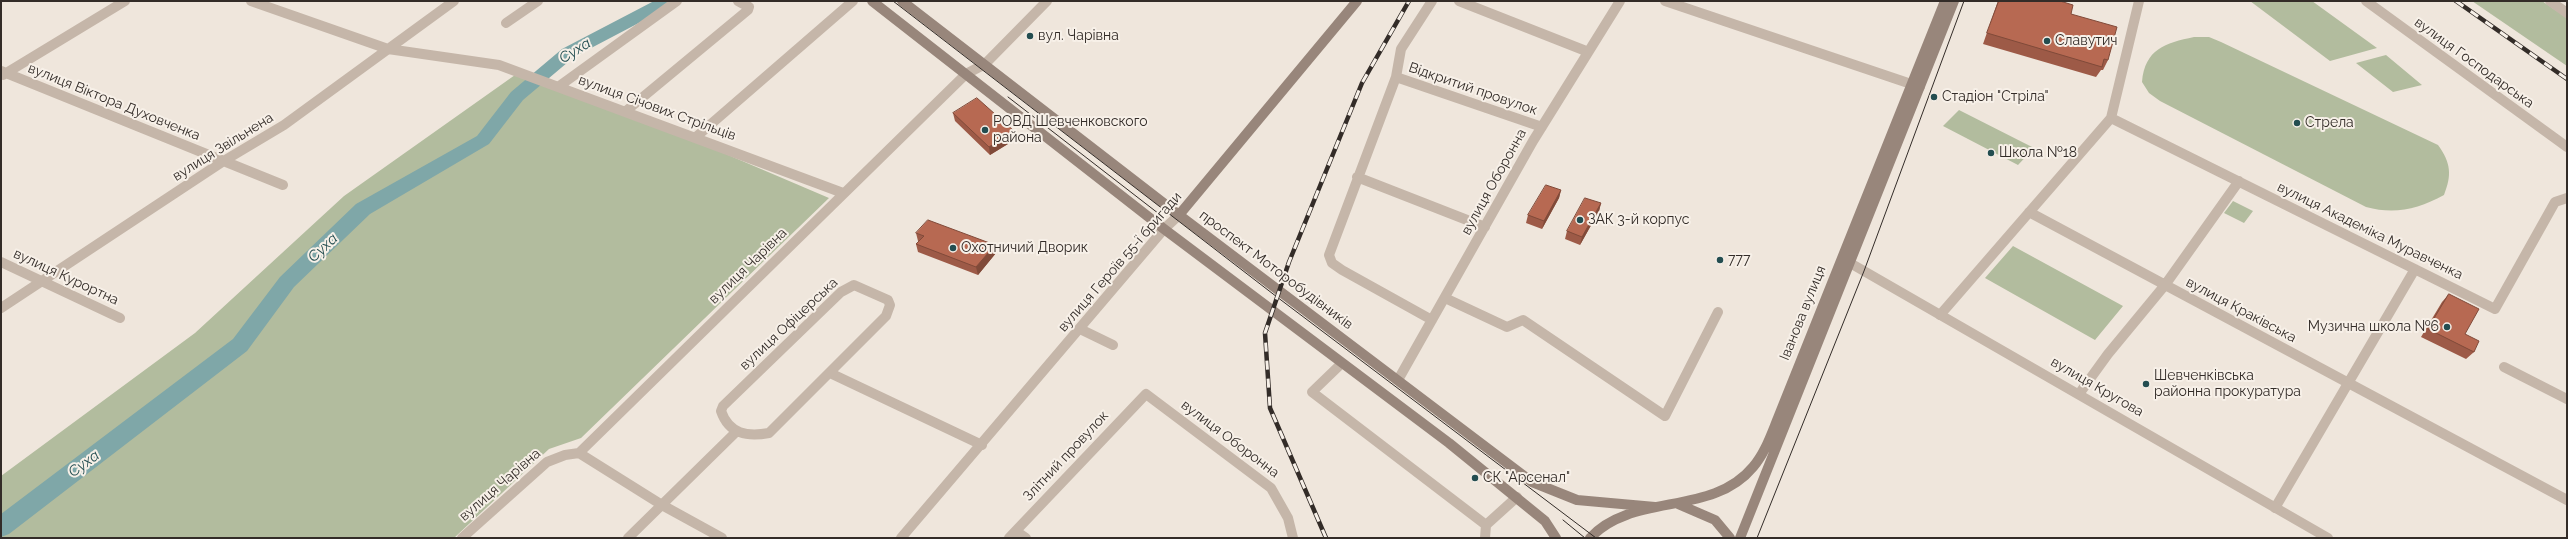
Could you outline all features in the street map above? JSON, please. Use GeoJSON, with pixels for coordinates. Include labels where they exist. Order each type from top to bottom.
{"type":"FeatureCollection","features":[{"type":"Feature","properties":{"kind":"main road"},"geometry":{"type":"LineString","coordinates":[[872,1],[1164,229],[1341,364],[1448,443],[1545,521],[1556,538]]}},
{"type":"Feature","properties":{"kind":"main road","name":"проспект Моторобудівників"},"geometry":{"type":"LineString","coordinates":[[902,1],[1179,215],[1532,482],[1553,494],[1577,502],[1655,507]]}},
{"type":"Feature","properties":{"kind":"main road","name":"вулиця Героїв 55-ї бригади"},"geometry":{"type":"LineString","coordinates":[[1179,215],[1357,1]]}},
{"type":"Feature","properties":{"kind":"main road","name":"Іванова вулиця"},"geometry":{"type":"LineString","coordinates":[[1740,538],[1850,263],[1916,86],[1945,1]]}},
{"type":"Feature","properties":{"kind":"main road","name":"Іванова вулиця"},"geometry":{"type":"LineString","coordinates":[[1590,538],[1595,531],[1618,519],[1655,507],[1678,504],[1715,492],[1735,482],[1750,471],[1778,418],[1916,86],[1954,1]]}},
{"type":"Feature","properties":{"kind":"main road"},"geometry":{"type":"LineString","coordinates":[[1678,504],[1710,517],[1727,531],[1730,538]]}},
{"type":"Feature","properties":{"kind":"street"},"geometry":{"type":"LineString","coordinates":[[3,74],[125,1]]}},
{"type":"Feature","properties":{"kind":"street","name":"вулиця Січових Стрільців"},"geometry":{"type":"LineString","coordinates":[[251,1],[388,49],[499,65],[696,137],[843,193]]}},
{"type":"Feature","properties":{"kind":"street","name":"вулиця Звільнена"},"geometry":{"type":"LineString","coordinates":[[1,308],[222,162],[284,125],[454,1]]}},
{"type":"Feature","properties":{"kind":"street"},"geometry":{"type":"LineString","coordinates":[[506,22],[538,1]]}},
{"type":"Feature","properties":{"kind":"street"},"geometry":{"type":"LineString","coordinates":[[558,87],[677,1]]}},
{"type":"Feature","properties":{"kind":"street"},"geometry":{"type":"LineString","coordinates":[[626,111],[748,10],[749,7],[738,1]]}},
{"type":"Feature","properties":{"kind":"street"},"geometry":{"type":"LineString","coordinates":[[696,137],[853,1]]}},
{"type":"Feature","properties":{"kind":"street","name":"вулиця Чарівна"},"geometry":{"type":"LineString","coordinates":[[462,538],[547,462],[565,455],[579,453],[966,74],[985,64],[1047,1]]}},
{"type":"Feature","properties":{"kind":"street"},"geometry":{"type":"LineString","coordinates":[[1432,1],[1403,44],[1396,77],[1328,255],[1332,263],[1432,320]]}},
{"type":"Feature","properties":{"kind":"street"},"geometry":{"type":"LineString","coordinates":[[1459,1],[1586,51]]}},
{"type":"Feature","properties":{"kind":"street","name":"вулиця Оборонна"},"geometry":{"type":"LineString","coordinates":[[1398,380],[1586,51],[1620,1]]}},
{"type":"Feature","properties":{"kind":"street"},"geometry":{"type":"LineString","coordinates":[[1665,1],[1916,86]]}},
{"type":"Feature","properties":{"kind":"street"},"geometry":{"type":"LineString","coordinates":[[1940,315],[2111,118],[2139,1]]}},
{"type":"Feature","properties":{"kind":"street","name":"вулиця Господарська"},"geometry":{"type":"LineString","coordinates":[[2366,1],[2567,147]]}},
{"type":"Feature","properties":{"kind":"street"},"geometry":{"type":"LineString","coordinates":[[2550,1],[2567,13]]}},
{"type":"Feature","properties":{"kind":"street","name":"вулиця Віктора Духовченка"},"geometry":{"type":"LineString","coordinates":[[3,74],[283,185]]}},
{"type":"Feature","properties":{"kind":"street","name":"Відкритий провулок"},"geometry":{"type":"LineString","coordinates":[[1396,77],[1542,128]]}},
{"type":"Feature","properties":{"kind":"street","name":"вулиця Академіка Муравченка"},"geometry":{"type":"LineString","coordinates":[[2111,118],[2495,309],[2555,202],[2567,198]]}},
{"type":"Feature","properties":{"kind":"street"},"geometry":{"type":"LineString","coordinates":[[1357,177],[1485,227]]}},
{"type":"Feature","properties":{"kind":"street"},"geometry":{"type":"LineString","coordinates":[[2079,394],[2108,354],[2165,285],[2239,181]]}},
{"type":"Feature","properties":{"kind":"street","name":"вулиця Краківська"},"geometry":{"type":"LineString","coordinates":[[2029,212],[2567,500]]}},
{"type":"Feature","properties":{"kind":"street","name":"вулиця Героїв 55-ї бригади"},"geometry":{"type":"LineString","coordinates":[[901,538],[1080,330],[1164,229],[1179,215]]}},
{"type":"Feature","properties":{"kind":"street","name":"вулиця Курортна"},"geometry":{"type":"LineString","coordinates":[[1,262],[120,318]]}},
{"type":"Feature","properties":{"kind":"street","name":"вулиця Кругова"},"geometry":{"type":"LineString","coordinates":[[1850,263],[2328,538]]}},
{"type":"Feature","properties":{"kind":"street"},"geometry":{"type":"LineString","coordinates":[[2275,508],[2415,269]]}},
{"type":"Feature","properties":{"kind":"street","name":"вулиця Офіцерська"},"geometry":{"type":"LineString","coordinates":[[859,286],[888,300],[890,305],[886,316],[769,434],[753,436],[735,433],[722,417],[721,411],[723,406],[841,292],[848,287],[859,286]]}},
{"type":"Feature","properties":{"kind":"street"},"geometry":{"type":"LineString","coordinates":[[1444,298],[1507,327],[1523,320],[1665,416],[1718,312]]}},
{"type":"Feature","properties":{"kind":"street"},"geometry":{"type":"LineString","coordinates":[[1080,330],[1113,345]]}},
{"type":"Feature","properties":{"kind":"street"},"geometry":{"type":"LineString","coordinates":[[1341,364],[1312,392],[1486,525]]}},
{"type":"Feature","properties":{"kind":"street"},"geometry":{"type":"LineString","coordinates":[[2504,367],[2567,399]]}},
{"type":"Feature","properties":{"kind":"street"},"geometry":{"type":"LineString","coordinates":[[830,373],[982,445]]}},
{"type":"Feature","properties":{"kind":"street","name":"вулиця Оборонна"},"geometry":{"type":"LineString","coordinates":[[1146,394],[1272,488],[1288,518],[1293,538]]}},
{"type":"Feature","properties":{"kind":"street","name":"Злітний провулок"},"geometry":{"type":"LineString","coordinates":[[1012,535],[1146,394]]}},
{"type":"Feature","properties":{"kind":"street"},"geometry":{"type":"LineString","coordinates":[[628,538],[735,433]]}},
{"type":"Feature","properties":{"kind":"street"},"geometry":{"type":"LineString","coordinates":[[579,453],[662,505],[722,538]]}},
{"type":"Feature","properties":{"kind":"street"},"geometry":{"type":"LineString","coordinates":[[1485,538],[1486,525],[1516,497]]}},
{"type":"Feature","properties":{"kind":"street"},"geometry":{"type":"LineString","coordinates":[[1012,535],[1026,538]]}},
{"type":"Feature","properties":{"kind":"green space"},"geometry":{"type":"Polygon","coordinates":[[[2250,1],[2312,1],[2377,48],[2330,61],[2250,1]]]}},
{"type":"Feature","properties":{"kind":"green space"},"geometry":{"type":"Polygon","coordinates":[[[2472,1],[2542,1],[2567,18],[2567,66],[2472,1]]]}},
{"type":"Feature","properties":{"kind":"green space","name":"Стрела"},"geometry":{"type":"Polygon","coordinates":[[[2194,37],[2209,37],[2221,42],[2438,145],[2446,158],[2449,169],[2447,188],[2444,195],[2425,204],[2406,209],[2387,210],[2366,207],[2160,101],[2149,93],[2142,82],[2147,62],[2158,49],[2174,42],[2194,37]]]}},
{"type":"Feature","properties":{"kind":"green space"},"geometry":{"type":"Polygon","coordinates":[[[2386,55],[2422,85],[2393,92],[2356,63],[2386,55]]]}},
{"type":"Feature","properties":{"kind":"green space"},"geometry":{"type":"Polygon","coordinates":[[[515,75],[693,140],[829,198],[581,438],[549,449],[454,538],[1,538],[1,476],[195,333],[344,196],[515,75]]]}},
{"type":"Feature","properties":{"kind":"green space"},"geometry":{"type":"Polygon","coordinates":[[[1959,110],[2034,148],[2018,165],[1943,126],[1959,110]]]}},
{"type":"Feature","properties":{"kind":"green space"},"geometry":{"type":"Polygon","coordinates":[[[2233,201],[2253,211],[2244,223],[2224,213],[2233,201]]]}},
{"type":"Feature","properties":{"kind":"green space"},"geometry":{"type":"Polygon","coordinates":[[[2013,246],[2123,306],[2095,340],[1985,278],[2013,246]]]}},
{"type":"Feature","properties":{"kind":"building","name":"Славутич"},"geometry":{"type":"Polygon","coordinates":[[[1999,1],[2060,1],[2073,5],[2071,14],[2117,27],[2108,60],[2104,59],[2102,67],[1987,33],[1999,1]]]}},
{"type":"Feature","properties":{"kind":"building","name":"РОВД Шевченковского района"},"geometry":{"type":"Polygon","coordinates":[[[977,98],[1014,131],[989,147],[953,113],[977,98]]]}},
{"type":"Feature","properties":{"kind":"building"},"geometry":{"type":"Polygon","coordinates":[[[1546,185],[1561,190],[1544,221],[1528,215],[1546,185]]]}},
{"type":"Feature","properties":{"kind":"building"},"geometry":{"type":"Polygon","coordinates":[[[1585,198],[1601,203],[1582,237],[1567,231],[1585,198]]]}},
{"type":"Feature","properties":{"kind":"building","name":"Охотничий Дворик"},"geometry":{"type":"Polygon","coordinates":[[[928,220],[995,245],[976,267],[916,244],[924,236],[916,233],[928,220]]]}},
{"type":"Feature","properties":{"kind":"building","name":"Музична школа №6"},"geometry":{"type":"Polygon","coordinates":[[[2449,294],[2479,309],[2465,334],[2479,341],[2474,352],[2428,329],[2449,294]]]}},
{"type":"Feature","properties":{"kind":"waterway","name":"Суха"},"geometry":{"type":"LineString","coordinates":[[1,527],[240,345],[287,282],[363,209],[483,140],[517,96],[568,53],[667,1]]}},
{"type":"Feature","properties":{"kind":"tram line"},"geometry":{"type":"LineString","coordinates":[[893,1],[1277,297],[1596,538]]}},
{"type":"Feature","properties":{"kind":"tram line"},"geometry":{"type":"LineString","coordinates":[[1757,538],[1864,271],[1964,1]]}},
{"type":"Feature","properties":{"kind":"tram line"},"geometry":{"type":"LineString","coordinates":[[1008,97],[1163,217]]}},
{"type":"Feature","properties":{"kind":"tram line"},"geometry":{"type":"LineString","coordinates":[[1563,520],[1585,538]]}},
{"type":"Feature","properties":{"kind":"railway"},"geometry":{"type":"LineString","coordinates":[[1326,538],[1270,408],[1265,333],[1289,262],[1362,83],[1409,1]]}},
{"type":"Feature","properties":{"kind":"railway"},"geometry":{"type":"LineString","coordinates":[[2456,1],[2567,79]]}},
{"type":"Feature","properties":{"kind":"place","name":"вул. Чарівна"},"geometry":{"type":"Point","coordinates":[1030,36]}},
{"type":"Feature","properties":{"kind":"place","name":"Славутич"},"geometry":{"type":"Point","coordinates":[2047,41]}},
{"type":"Feature","properties":{"kind":"place","name":"Стадіон \"Стріла\""},"geometry":{"type":"Point","coordinates":[1934,97]}},
{"type":"Feature","properties":{"kind":"place","name":"Стрела"},"geometry":{"type":"Point","coordinates":[2297,123]}},
{"type":"Feature","properties":{"kind":"place","name":"РОВД Шевченковского района"},"geometry":{"type":"Point","coordinates":[985,130]}},
{"type":"Feature","properties":{"kind":"place","name":"Школа №18"},"geometry":{"type":"Point","coordinates":[1991,153]}},
{"type":"Feature","properties":{"kind":"place","name":"ЗАК 3-й корпус"},"geometry":{"type":"Point","coordinates":[1580,220]}},
{"type":"Feature","properties":{"kind":"place","name":"Охотничий Дворик"},"geometry":{"type":"Point","coordinates":[953,248]}},
{"type":"Feature","properties":{"kind":"place","name":"777"},"geometry":{"type":"Point","coordinates":[1720,260]}},
{"type":"Feature","properties":{"kind":"place","name":"Музична школа №6"},"geometry":{"type":"Point","coordinates":[2447,327]}},
{"type":"Feature","properties":{"kind":"place","name":"Шевченківська районна прокуратура"},"geometry":{"type":"Point","coordinates":[2146,384]}},
{"type":"Feature","properties":{"kind":"place","name":"СК \"Арсенал\""},"geometry":{"type":"Point","coordinates":[1475,478]}}]}
